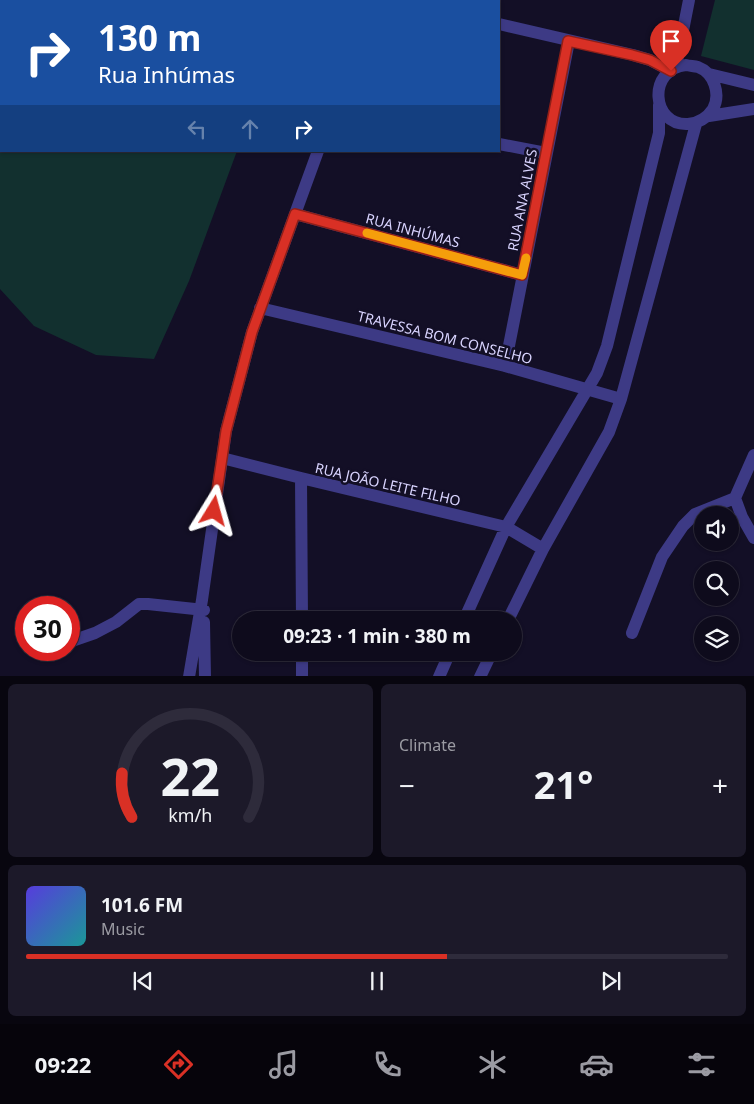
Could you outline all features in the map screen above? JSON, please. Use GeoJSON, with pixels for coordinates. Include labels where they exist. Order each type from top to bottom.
{"type":"FeatureCollection","features":[{"type":"Feature","properties":{"kind":"street"},"geometry":{"type":"LineString","coordinates":[[674,69],[689,0]]}},
{"type":"Feature","properties":{"kind":"street"},"geometry":{"type":"LineString","coordinates":[[500,24],[632,55],[674,69]]}},
{"type":"Feature","properties":{"kind":"street","name":"RUA ANA ALVES"},"geometry":{"type":"LineString","coordinates":[[505,366],[568,41]]}},
{"type":"Feature","properties":{"kind":"street"},"geometry":{"type":"LineString","coordinates":[[468,611],[506,527],[597,373],[607,346],[659,133],[658,91],[663,78],[674,69],[686,65],[698,67],[709,74],[754,85]]}},
{"type":"Feature","properties":{"kind":"street"},"geometry":{"type":"LineString","coordinates":[[709,74],[716,87],[716,102],[709,116]]}},
{"type":"Feature","properties":{"kind":"street"},"geometry":{"type":"LineString","coordinates":[[659,105],[668,118],[681,124],[696,124],[709,116],[754,109]]}},
{"type":"Feature","properties":{"kind":"street"},"geometry":{"type":"LineString","coordinates":[[512,611],[543,549],[609,432],[621,399],[696,124]]}},
{"type":"Feature","properties":{"kind":"street"},"geometry":{"type":"LineString","coordinates":[[500,144],[546,153]]}},
{"type":"Feature","properties":{"kind":"street"},"geometry":{"type":"LineString","coordinates":[[189,676],[202,607],[226,431],[252,332],[318,152]]}},
{"type":"Feature","properties":{"kind":"street","name":"RUA INHÚMAS"},"geometry":{"type":"LineString","coordinates":[[295,214],[522,275]]}},
{"type":"Feature","properties":{"kind":"street","name":"TRAVESSA BOM CONSELHO"},"geometry":{"type":"LineString","coordinates":[[260,308],[505,366],[621,399]]}},
{"type":"Feature","properties":{"kind":"street"},"geometry":{"type":"LineString","coordinates":[[754,455],[735,498],[742,517],[754,538]]}},
{"type":"Feature","properties":{"kind":"street","name":"RUA JOÃO LEITE FILHO"},"geometry":{"type":"LineString","coordinates":[[222,458],[506,527],[543,549]]}},
{"type":"Feature","properties":{"kind":"street"},"geometry":{"type":"LineString","coordinates":[[301,478],[302,611]]}},
{"type":"Feature","properties":{"kind":"street"},"geometry":{"type":"LineString","coordinates":[[632,634],[662,557],[683,526],[695,514],[735,498]]}},
{"type":"Feature","properties":{"kind":"street"},"geometry":{"type":"LineString","coordinates":[[80,638],[116,622],[139,604],[202,607]]}},
{"type":"Feature","properties":{"kind":"street"},"geometry":{"type":"LineString","coordinates":[[202,607],[205,676]]}},
{"type":"Feature","properties":{"kind":"street"},"geometry":{"type":"LineString","coordinates":[[302,661],[302,676]]}},
{"type":"Feature","properties":{"kind":"street"},"geometry":{"type":"LineString","coordinates":[[439,676],[446,661]]}},
{"type":"Feature","properties":{"kind":"street"},"geometry":{"type":"LineString","coordinates":[[480,676],[488,661]]}},
{"type":"Feature","properties":{"kind":"green space"},"geometry":{"type":"Polygon","coordinates":[[[715,0],[754,0],[754,70],[701,56],[715,0]]]}},
{"type":"Feature","properties":{"kind":"green space"},"geometry":{"type":"Polygon","coordinates":[[[0,152],[237,152],[189,281],[154,359],[96,355],[34,326],[0,289],[0,152]]]}},
{"type":"Feature","properties":{"kind":"slow traffic"},"geometry":{"type":"LineString","coordinates":[[367,233],[522,275],[526,258]]}},
{"type":"Feature","properties":{"kind":"route"},"geometry":{"type":"LineString","coordinates":[[214,511],[226,431],[252,332],[295,214],[522,275],[568,41],[650,60],[671,71]]}}]}
